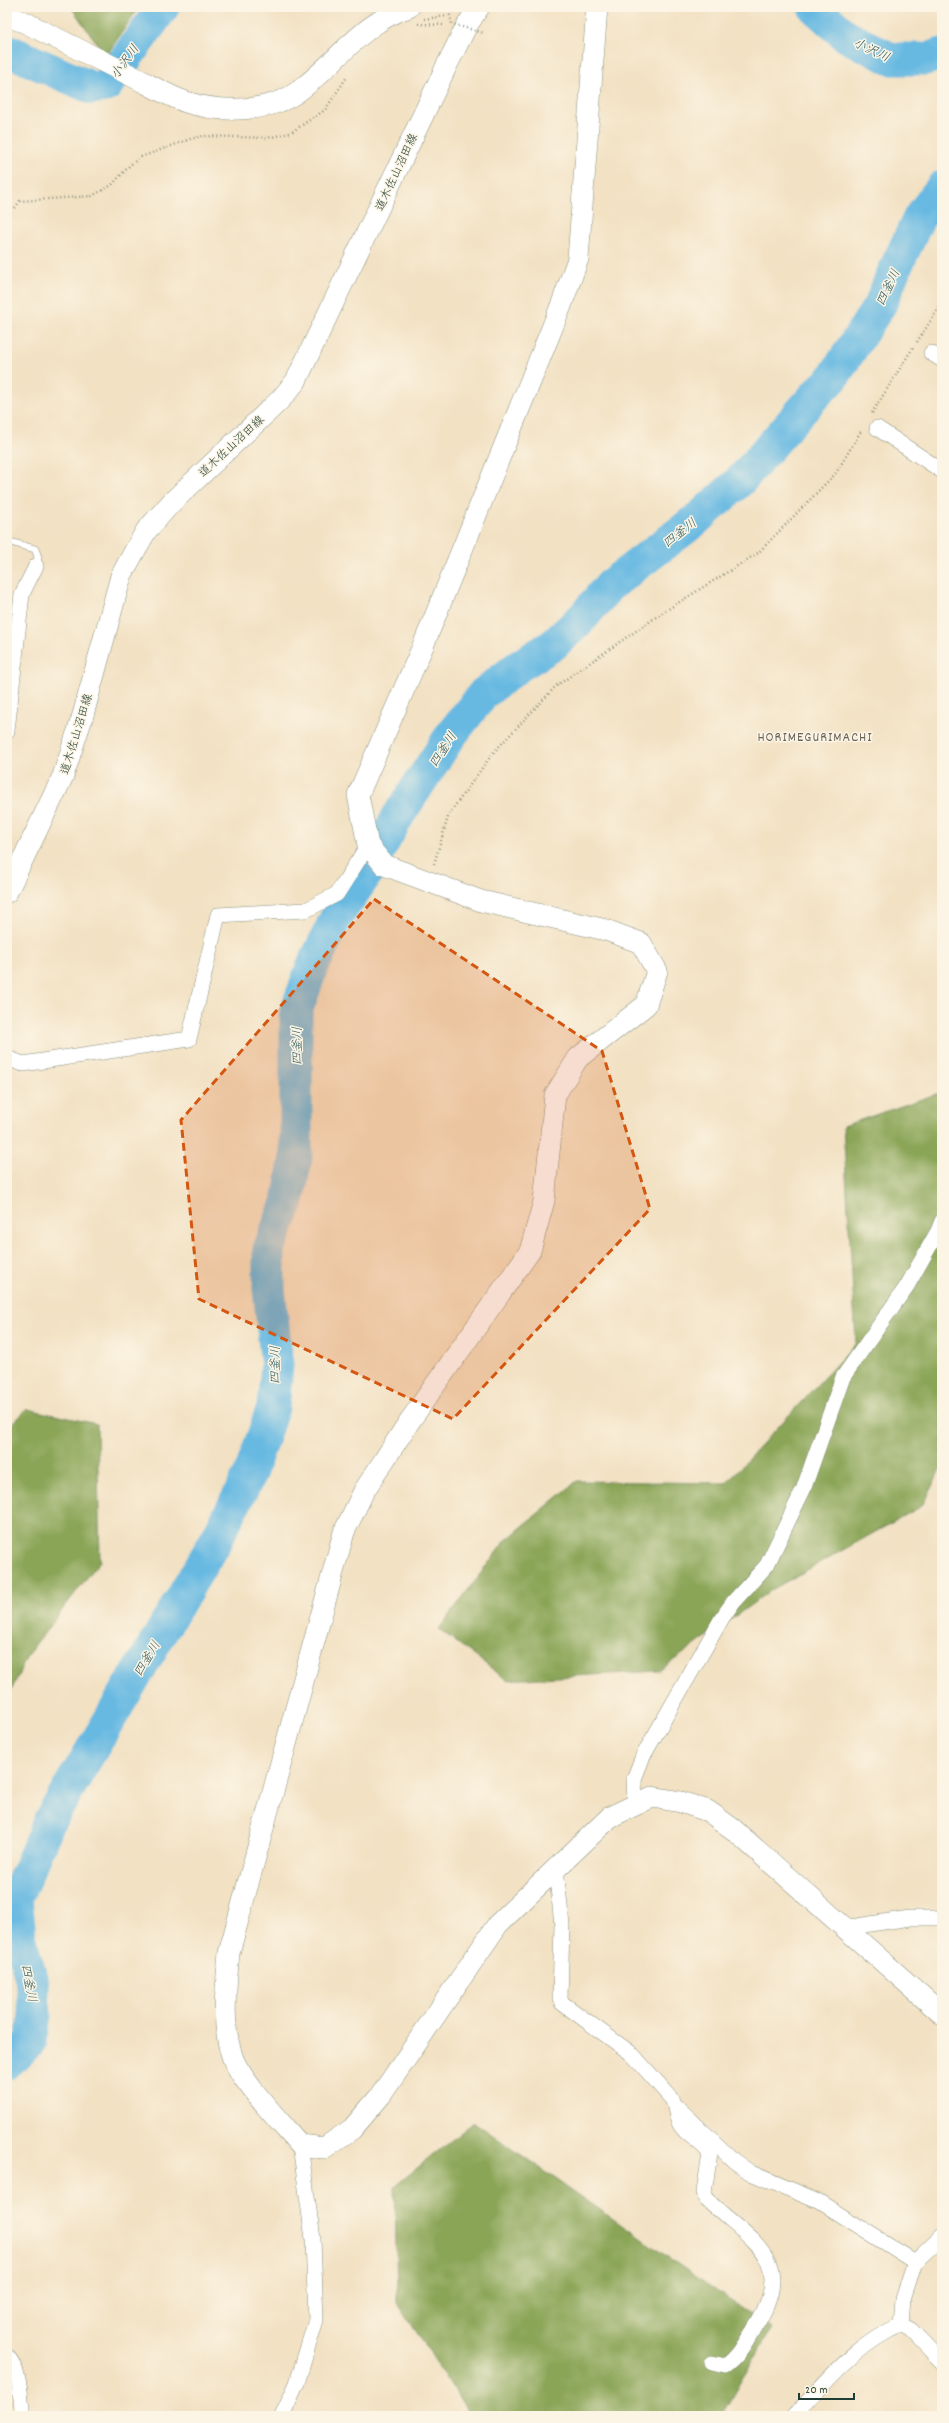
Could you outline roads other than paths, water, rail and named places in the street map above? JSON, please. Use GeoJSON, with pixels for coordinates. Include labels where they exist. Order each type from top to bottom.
{"type":"FeatureCollection","features":[{"type":"Feature","properties":{"kind":"street"},"geometry":{"type":"LineString","coordinates":[[7,16],[24,22],[187,102],[238,109],[271,103],[298,92],[321,74],[371,25],[390,13],[409,7]]}},
{"type":"Feature","properties":{"kind":"street","name":"道木佐山沼田線"},"geometry":{"type":"LineString","coordinates":[[7,892],[63,776],[83,715],[121,576],[146,531],[171,503],[281,399],[296,381],[475,7]]}},
{"type":"Feature","properties":{"kind":"street"},"geometry":{"type":"LineString","coordinates":[[282,2416],[297,2383],[316,2320],[313,2239],[300,2145],[242,2074],[232,2056],[224,2008],[229,1953],[344,1532],[364,1491],[405,1428],[530,1251],[544,1201],[555,1095],[578,1058],[646,1005],[657,971],[642,943],[606,930],[480,901],[428,883],[384,865],[368,845],[358,795],[423,646],[562,306],[578,259],[597,7]]}},
{"type":"Feature","properties":{"kind":"street"},"geometry":{"type":"LineString","coordinates":[[869,424],[942,471]]}},
{"type":"Feature","properties":{"kind":"street"},"geometry":{"type":"LineString","coordinates":[[7,731],[22,594],[36,566]]}},
{"type":"Feature","properties":{"kind":"street"},"geometry":{"type":"LineString","coordinates":[[7,1058],[23,1064],[189,1039],[218,915],[306,910],[337,894],[368,845]]}},
{"type":"Feature","properties":{"kind":"street"},"geometry":{"type":"LineString","coordinates":[[635,1806],[634,1779],[643,1756],[722,1618],[734,1601],[767,1565],[803,1490],[843,1377],[907,1286],[938,1231],[942,1221]]}},
{"type":"Feature","properties":{"kind":"street"},"geometry":{"type":"LineString","coordinates":[[300,2145],[324,2148],[352,2129],[381,2095],[498,1924],[610,1818],[652,1798],[681,1802],[708,1811],[734,1830],[942,2014]]}},
{"type":"Feature","properties":{"kind":"street"},"geometry":{"type":"LineString","coordinates":[[556,1868],[562,1925],[560,1998],[562,2003],[632,2054],[676,2106],[734,2161],[747,2170],[778,2186],[818,2201],[915,2262]]}},
{"type":"Feature","properties":{"kind":"street"},"geometry":{"type":"LineString","coordinates":[[844,1928],[910,1918],[942,1918]]}},
{"type":"Feature","properties":{"kind":"street"},"geometry":{"type":"LineString","coordinates":[[676,2106],[681,2127],[710,2154],[704,2192],[706,2199],[759,2246],[767,2256],[772,2273],[772,2288],[766,2309],[736,2358],[725,2366],[712,2363]]}},
{"type":"Feature","properties":{"kind":"street"},"geometry":{"type":"LineString","coordinates":[[901,2325],[903,2299],[915,2262],[942,2236]]}},
{"type":"Feature","properties":{"kind":"street"},"geometry":{"type":"LineString","coordinates":[[901,2325],[911,2330],[942,2362]]}},
{"type":"Feature","properties":{"kind":"street"},"geometry":{"type":"LineString","coordinates":[[794,2416],[849,2358],[884,2334],[901,2325]]}},
{"type":"Feature","properties":{"kind":"street"},"geometry":{"type":"LineString","coordinates":[[7,2356],[12,2361],[21,2391],[23,2416]]}},
{"type":"Feature","properties":{"kind":"lane"},"geometry":{"type":"LineString","coordinates":[[7,541],[35,549],[38,557],[36,566]]}},
{"type":"Feature","properties":{"kind":"waterway","name":"小沢川"},"geometry":{"type":"LineString","coordinates":[[7,50],[92,88],[106,86],[163,7]]}},
{"type":"Feature","properties":{"kind":"waterway","name":"小沢川"},"geometry":{"type":"LineString","coordinates":[[814,7],[846,36],[891,59],[926,59],[942,54]]}},
{"type":"Feature","properties":{"kind":"waterway","name":"四釜川"},"geometry":{"type":"LineString","coordinates":[[7,2063],[31,2041],[35,2015],[31,1978],[20,1937],[16,1898],[50,1820],[216,1540],[250,1474],[273,1407],[277,1365],[269,1289],[269,1249],[288,1201],[296,1157],[296,1012],[311,970],[337,916],[364,877],[398,816],[451,735],[484,693],[519,666],[553,645],[583,617],[609,586],[696,520],[741,480],[817,393],[832,379],[881,303],[893,273],[919,218],[942,187]]}},
{"type":"Feature","properties":{"kind":"district","name":"HORIMEGURIMACHI"},"geometry":{"type":"Point","coordinates":[815,736]}}]}
